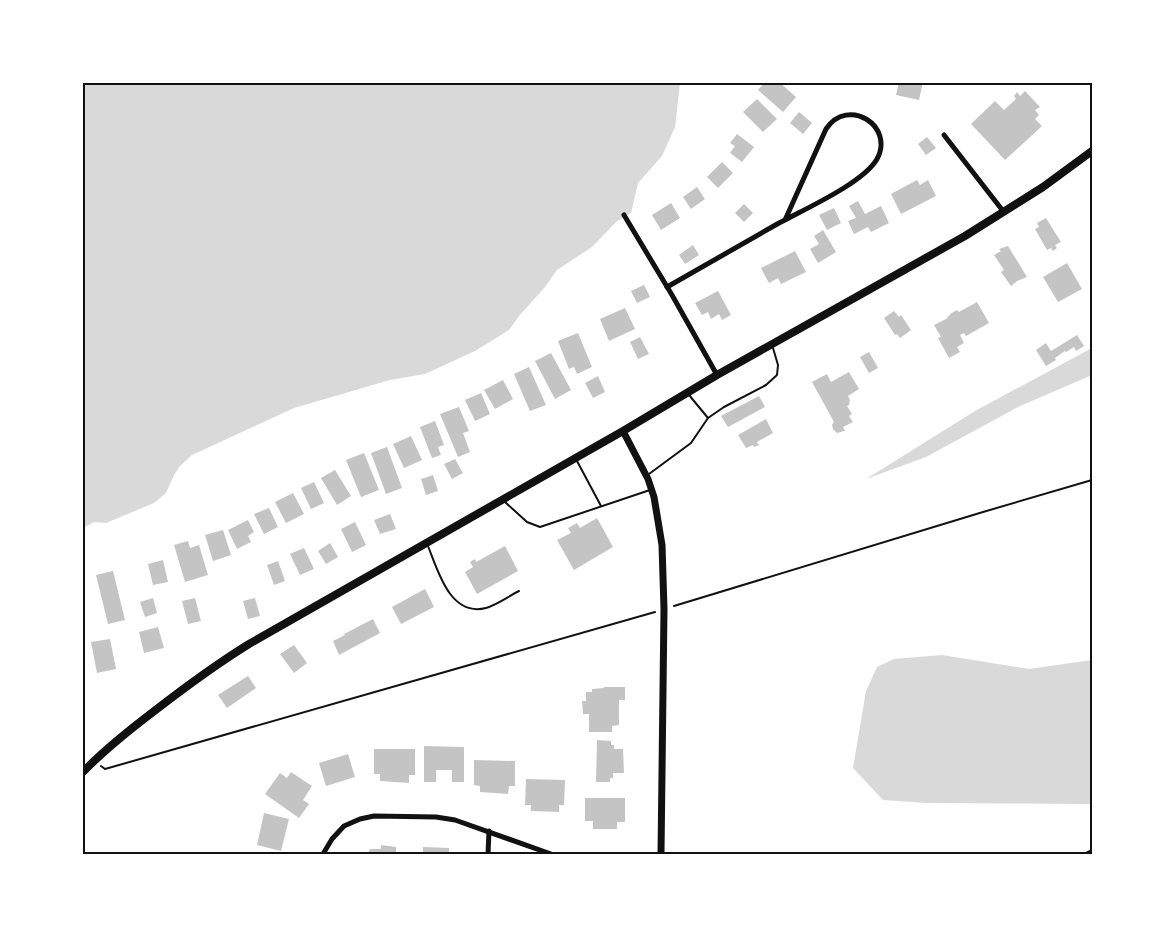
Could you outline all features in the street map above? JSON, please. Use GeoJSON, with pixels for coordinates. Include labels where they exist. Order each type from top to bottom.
{"type":"FeatureCollection","features":[{"type":"Feature","properties":{"kind":"main road"},"geometry":{"type":"LineString","coordinates":[[82,773],[122,736],[215,665],[249,644],[575,459],[717,375],[965,236],[1043,187],[1092,151]]}},
{"type":"Feature","properties":{"kind":"street"},"geometry":{"type":"LineString","coordinates":[[667,287],[839,191],[863,175],[877,159],[882,145],[880,134],[869,120],[846,114],[830,123],[785,220]]}},
{"type":"Feature","properties":{"kind":"street"},"geometry":{"type":"LineString","coordinates":[[944,135],[1003,212]]}},
{"type":"Feature","properties":{"kind":"street"},"geometry":{"type":"LineString","coordinates":[[624,215],[717,375]]}},
{"type":"Feature","properties":{"kind":"street"},"geometry":{"type":"LineString","coordinates":[[623,431],[652,490],[662,545],[664,609],[661,855]]}},
{"type":"Feature","properties":{"kind":"street"},"geometry":{"type":"LineString","coordinates":[[323,855],[328,843],[340,830],[354,821],[371,816],[444,818],[466,823],[551,855]]}},
{"type":"Feature","properties":{"kind":"street"},"geometry":{"type":"LineString","coordinates":[[488,855],[489,831]]}},
{"type":"Feature","properties":{"kind":"lane"},"geometry":{"type":"LineString","coordinates":[[646,475],[692,443],[708,418],[766,385],[777,375],[778,365],[772,344]]}},
{"type":"Feature","properties":{"kind":"lane"},"geometry":{"type":"LineString","coordinates":[[687,393],[708,418]]}},
{"type":"Feature","properties":{"kind":"lane"},"geometry":{"type":"LineString","coordinates":[[575,459],[601,506]]}},
{"type":"Feature","properties":{"kind":"lane"},"geometry":{"type":"LineString","coordinates":[[503,500],[527,522],[540,527],[652,490]]}},
{"type":"Feature","properties":{"kind":"lane"},"geometry":{"type":"LineString","coordinates":[[427,543],[450,595],[460,604],[473,609],[487,608],[519,591]]}},
{"type":"Feature","properties":{"kind":"lane"},"geometry":{"type":"LineString","coordinates":[[1083,855],[1092,850]]}},
{"type":"Feature","properties":{"kind":"path"},"geometry":{"type":"LineString","coordinates":[[94,761],[105,769],[664,609],[1092,480]]}},
{"type":"Feature","properties":{"kind":"shaded area"},"geometry":{"type":"Polygon","coordinates":[[[83,83],[680,83],[675,127],[662,156],[638,183],[631,213],[616,222],[592,247],[557,270],[509,330],[475,351],[425,374],[390,380],[294,408],[192,455],[180,466],[166,493],[154,503],[106,523],[94,522],[85,527],[83,531],[83,83]]]}},
{"type":"Feature","properties":{"kind":"shaded area"},"geometry":{"type":"Polygon","coordinates":[[[1092,348],[1092,375],[1018,407],[926,457],[866,479],[975,411],[1092,348]]]}},
{"type":"Feature","properties":{"kind":"shaded area"},"geometry":{"type":"Polygon","coordinates":[[[942,655],[1029,669],[1092,660],[1092,804],[926,803],[883,800],[853,768],[866,691],[877,667],[894,659],[942,655]]]}},
{"type":"Feature","properties":{"kind":"building"},"geometry":{"type":"Polygon","coordinates":[[[765,82],[779,82],[796,97],[783,112],[758,90],[765,82]]]}},
{"type":"Feature","properties":{"kind":"building"},"geometry":{"type":"Polygon","coordinates":[[[899,82],[923,82],[919,100],[896,95],[899,82]]]}},
{"type":"Feature","properties":{"kind":"building"},"geometry":{"type":"Polygon","coordinates":[[[1025,91],[1040,107],[1035,110],[1039,115],[1035,119],[1042,126],[1005,160],[971,124],[995,101],[1004,110],[1016,99],[1014,96],[1017,92],[1020,96],[1025,91]]]}},
{"type":"Feature","properties":{"kind":"building"},"geometry":{"type":"Polygon","coordinates":[[[757,99],[777,119],[763,132],[743,112],[757,99]]]}},
{"type":"Feature","properties":{"kind":"building"},"geometry":{"type":"Polygon","coordinates":[[[799,112],[812,123],[803,134],[790,123],[799,112]]]}},
{"type":"Feature","properties":{"kind":"building"},"geometry":{"type":"Polygon","coordinates":[[[737,134],[754,147],[742,162],[730,153],[735,146],[730,143],[737,134]]]}},
{"type":"Feature","properties":{"kind":"building"},"geometry":{"type":"Polygon","coordinates":[[[927,137],[936,148],[926,155],[918,144],[927,137]]]}},
{"type":"Feature","properties":{"kind":"building"},"geometry":{"type":"Polygon","coordinates":[[[722,162],[733,173],[718,188],[707,177],[722,162]]]}},
{"type":"Feature","properties":{"kind":"building"},"geometry":{"type":"Polygon","coordinates":[[[917,180],[920,185],[928,180],[936,196],[901,214],[891,194],[917,180]]]}},
{"type":"Feature","properties":{"kind":"building"},"geometry":{"type":"Polygon","coordinates":[[[697,187],[705,199],[691,209],[683,197],[697,187]]]}},
{"type":"Feature","properties":{"kind":"building"},"geometry":{"type":"Polygon","coordinates":[[[858,201],[865,214],[881,206],[889,223],[871,232],[868,227],[854,234],[848,221],[856,218],[849,206],[858,201]]]}},
{"type":"Feature","properties":{"kind":"building"},"geometry":{"type":"Polygon","coordinates":[[[671,203],[680,218],[661,230],[652,215],[671,203]]]}},
{"type":"Feature","properties":{"kind":"building"},"geometry":{"type":"Polygon","coordinates":[[[744,204],[753,213],[744,222],[735,213],[744,204]]]}},
{"type":"Feature","properties":{"kind":"building"},"geometry":{"type":"Polygon","coordinates":[[[834,208],[841,223],[827,230],[819,215],[834,208]]]}},
{"type":"Feature","properties":{"kind":"building"},"geometry":{"type":"Polygon","coordinates":[[[1046,218],[1061,242],[1055,245],[1057,248],[1053,251],[1051,248],[1047,250],[1035,229],[1039,227],[1037,223],[1046,218]]]}},
{"type":"Feature","properties":{"kind":"building"},"geometry":{"type":"Polygon","coordinates":[[[823,230],[836,252],[818,263],[810,249],[819,244],[814,236],[823,230]]]}},
{"type":"Feature","properties":{"kind":"building"},"geometry":{"type":"Polygon","coordinates":[[[693,245],[699,255],[685,264],[679,255],[693,245]]]}},
{"type":"Feature","properties":{"kind":"building"},"geometry":{"type":"Polygon","coordinates":[[[1008,246],[1027,277],[1011,286],[1001,272],[1004,270],[994,255],[1001,251],[999,249],[1008,246]]]}},
{"type":"Feature","properties":{"kind":"building"},"geometry":{"type":"Polygon","coordinates":[[[795,251],[806,272],[781,284],[778,278],[769,283],[761,268],[795,251]]]}},
{"type":"Feature","properties":{"kind":"building"},"geometry":{"type":"Polygon","coordinates":[[[1067,263],[1082,289],[1058,302],[1043,277],[1067,263]]]}},
{"type":"Feature","properties":{"kind":"building"},"geometry":{"type":"Polygon","coordinates":[[[644,285],[650,297],[637,303],[631,291],[644,285]]]}},
{"type":"Feature","properties":{"kind":"building"},"geometry":{"type":"Polygon","coordinates":[[[718,291],[731,315],[722,320],[719,314],[711,319],[708,312],[702,315],[695,303],[718,291]]]}},
{"type":"Feature","properties":{"kind":"building"},"geometry":{"type":"Polygon","coordinates":[[[977,302],[989,323],[966,336],[964,333],[960,335],[964,343],[957,347],[960,352],[949,358],[934,325],[957,310],[959,312],[977,302]]]}},
{"type":"Feature","properties":{"kind":"building"},"geometry":{"type":"Polygon","coordinates":[[[625,308],[635,329],[609,341],[600,319],[625,308]]]}},
{"type":"Feature","properties":{"kind":"building"},"geometry":{"type":"Polygon","coordinates":[[[894,311],[899,317],[901,315],[911,330],[900,338],[897,334],[895,335],[884,318],[894,311]]]}},
{"type":"Feature","properties":{"kind":"building"},"geometry":{"type":"Polygon","coordinates":[[[578,333],[592,367],[577,374],[574,367],[569,369],[558,341],[578,333]]]}},
{"type":"Feature","properties":{"kind":"building"},"geometry":{"type":"Polygon","coordinates":[[[1077,335],[1084,346],[1076,351],[1074,347],[1065,351],[1046,366],[1036,350],[1046,343],[1051,351],[1077,335]]]}},
{"type":"Feature","properties":{"kind":"building"},"geometry":{"type":"Polygon","coordinates":[[[640,337],[649,354],[638,359],[630,342],[640,337]]]}},
{"type":"Feature","properties":{"kind":"building"},"geometry":{"type":"Polygon","coordinates":[[[869,352],[878,368],[869,373],[860,357],[869,352]]]}},
{"type":"Feature","properties":{"kind":"building"},"geometry":{"type":"Polygon","coordinates":[[[551,353],[571,390],[555,399],[535,361],[551,353]]]}},
{"type":"Feature","properties":{"kind":"building"},"geometry":{"type":"Polygon","coordinates":[[[529,367],[546,405],[530,411],[514,374],[529,367]]]}},
{"type":"Feature","properties":{"kind":"building"},"geometry":{"type":"Polygon","coordinates":[[[849,372],[859,389],[848,396],[850,400],[847,406],[852,414],[849,416],[853,422],[843,427],[845,431],[837,433],[833,429],[834,422],[812,382],[827,374],[831,382],[849,372]]]}},
{"type":"Feature","properties":{"kind":"building"},"geometry":{"type":"Polygon","coordinates":[[[598,376],[605,392],[593,398],[585,383],[598,376]]]}},
{"type":"Feature","properties":{"kind":"building"},"geometry":{"type":"Polygon","coordinates":[[[503,380],[513,399],[495,409],[484,390],[503,380]]]}},
{"type":"Feature","properties":{"kind":"building"},"geometry":{"type":"Polygon","coordinates":[[[481,393],[490,414],[475,421],[465,400],[481,393]]]}},
{"type":"Feature","properties":{"kind":"building"},"geometry":{"type":"Polygon","coordinates":[[[759,396],[765,407],[728,427],[721,416],[759,396]]]}},
{"type":"Feature","properties":{"kind":"building"},"geometry":{"type":"Polygon","coordinates":[[[459,407],[469,431],[463,433],[470,452],[458,457],[440,414],[459,407]]]}},
{"type":"Feature","properties":{"kind":"building"},"geometry":{"type":"Polygon","coordinates":[[[766,419],[773,433],[757,442],[759,445],[746,448],[738,435],[766,419]]]}},
{"type":"Feature","properties":{"kind":"building"},"geometry":{"type":"Polygon","coordinates":[[[435,421],[444,445],[438,447],[441,455],[432,458],[420,427],[435,421]]]}},
{"type":"Feature","properties":{"kind":"building"},"geometry":{"type":"Polygon","coordinates":[[[411,436],[422,460],[404,468],[393,444],[411,436]]]}},
{"type":"Feature","properties":{"kind":"building"},"geometry":{"type":"Polygon","coordinates":[[[387,447],[402,488],[386,494],[371,453],[387,447]]]}},
{"type":"Feature","properties":{"kind":"building"},"geometry":{"type":"Polygon","coordinates":[[[364,453],[379,490],[361,497],[346,460],[364,453]]]}},
{"type":"Feature","properties":{"kind":"building"},"geometry":{"type":"Polygon","coordinates":[[[455,459],[463,473],[452,479],[444,464],[455,459]]]}},
{"type":"Feature","properties":{"kind":"building"},"geometry":{"type":"Polygon","coordinates":[[[335,470],[351,496],[337,505],[321,478],[335,470]]]}},
{"type":"Feature","properties":{"kind":"building"},"geometry":{"type":"Polygon","coordinates":[[[433,475],[438,491],[426,495],[421,479],[433,475]]]}},
{"type":"Feature","properties":{"kind":"building"},"geometry":{"type":"Polygon","coordinates":[[[314,482],[324,503],[311,509],[301,488],[314,482]]]}},
{"type":"Feature","properties":{"kind":"building"},"geometry":{"type":"Polygon","coordinates":[[[293,493],[304,514],[286,523],[275,502],[293,493]]]}},
{"type":"Feature","properties":{"kind":"building"},"geometry":{"type":"Polygon","coordinates":[[[269,508],[278,527],[264,534],[254,514],[269,508]]]}},
{"type":"Feature","properties":{"kind":"building"},"geometry":{"type":"Polygon","coordinates":[[[390,514],[396,529],[380,534],[374,520],[390,514]]]}},
{"type":"Feature","properties":{"kind":"building"},"geometry":{"type":"Polygon","coordinates":[[[597,518],[613,547],[574,570],[557,540],[571,533],[568,528],[577,523],[580,528],[597,518]]]}},
{"type":"Feature","properties":{"kind":"building"},"geometry":{"type":"Polygon","coordinates":[[[248,520],[254,532],[248,536],[251,542],[237,549],[228,530],[248,520]]]}},
{"type":"Feature","properties":{"kind":"building"},"geometry":{"type":"Polygon","coordinates":[[[355,522],[366,545],[352,552],[341,529],[355,522]]]}},
{"type":"Feature","properties":{"kind":"building"},"geometry":{"type":"Polygon","coordinates":[[[223,530],[231,555],[213,561],[205,535],[223,530]]]}},
{"type":"Feature","properties":{"kind":"building"},"geometry":{"type":"Polygon","coordinates":[[[188,541],[190,548],[199,545],[208,575],[185,582],[174,545],[188,541]]]}},
{"type":"Feature","properties":{"kind":"building"},"geometry":{"type":"Polygon","coordinates":[[[330,543],[338,557],[326,564],[318,551],[330,543]]]}},
{"type":"Feature","properties":{"kind":"building"},"geometry":{"type":"Polygon","coordinates":[[[505,546],[518,571],[477,594],[465,572],[473,567],[470,562],[475,559],[476,562],[505,546]]]}},
{"type":"Feature","properties":{"kind":"building"},"geometry":{"type":"Polygon","coordinates":[[[304,548],[314,569],[300,575],[290,554],[304,548]]]}},
{"type":"Feature","properties":{"kind":"building"},"geometry":{"type":"Polygon","coordinates":[[[163,560],[168,582],[153,585],[148,564],[163,560]]]}},
{"type":"Feature","properties":{"kind":"building"},"geometry":{"type":"Polygon","coordinates":[[[278,561],[285,581],[274,585],[267,565],[278,561]]]}},
{"type":"Feature","properties":{"kind":"building"},"geometry":{"type":"Polygon","coordinates":[[[113,571],[125,620],[108,624],[96,575],[113,571]]]}},
{"type":"Feature","properties":{"kind":"building"},"geometry":{"type":"Polygon","coordinates":[[[425,589],[434,607],[401,624],[392,607],[425,589]]]}},
{"type":"Feature","properties":{"kind":"building"},"geometry":{"type":"Polygon","coordinates":[[[153,598],[157,613],[145,617],[140,602],[153,598]]]}},
{"type":"Feature","properties":{"kind":"building"},"geometry":{"type":"Polygon","coordinates":[[[195,598],[201,621],[188,624],[182,601],[195,598]]]}},
{"type":"Feature","properties":{"kind":"building"},"geometry":{"type":"Polygon","coordinates":[[[255,598],[260,616],[248,619],[243,601],[255,598]]]}},
{"type":"Feature","properties":{"kind":"building"},"geometry":{"type":"Polygon","coordinates":[[[373,619],[380,633],[339,655],[333,641],[373,619]]]}},
{"type":"Feature","properties":{"kind":"building"},"geometry":{"type":"Polygon","coordinates":[[[158,627],[164,648],[144,653],[139,632],[158,627]]]}},
{"type":"Feature","properties":{"kind":"building"},"geometry":{"type":"Polygon","coordinates":[[[110,639],[116,669],[97,673],[91,642],[110,639]]]}},
{"type":"Feature","properties":{"kind":"building"},"geometry":{"type":"Polygon","coordinates":[[[294,645],[307,663],[294,673],[280,654],[294,645]]]}},
{"type":"Feature","properties":{"kind":"building"},"geometry":{"type":"Polygon","coordinates":[[[248,676],[256,688],[227,708],[218,695],[248,676]]]}},
{"type":"Feature","properties":{"kind":"building"},"geometry":{"type":"Polygon","coordinates":[[[604,687],[625,687],[625,700],[619,700],[619,725],[612,726],[612,732],[589,732],[589,714],[583,714],[582,701],[586,701],[586,692],[604,687]]]}},
{"type":"Feature","properties":{"kind":"building"},"geometry":{"type":"Polygon","coordinates":[[[597,740],[611,741],[614,749],[623,749],[624,773],[613,773],[610,782],[596,782],[597,740]]]}},
{"type":"Feature","properties":{"kind":"building"},"geometry":{"type":"Polygon","coordinates":[[[424,746],[464,747],[464,782],[452,782],[452,770],[436,770],[436,782],[424,782],[424,746]]]}},
{"type":"Feature","properties":{"kind":"building"},"geometry":{"type":"Polygon","coordinates":[[[374,749],[415,749],[415,775],[409,775],[409,783],[380,781],[380,774],[374,774],[374,749]]]}},
{"type":"Feature","properties":{"kind":"building"},"geometry":{"type":"Polygon","coordinates":[[[348,754],[355,777],[326,786],[319,763],[348,754]]]}},
{"type":"Feature","properties":{"kind":"building"},"geometry":{"type":"Polygon","coordinates":[[[474,760],[515,761],[515,786],[509,786],[508,794],[480,792],[480,786],[474,785],[474,760]]]}},
{"type":"Feature","properties":{"kind":"building"},"geometry":{"type":"Polygon","coordinates":[[[291,772],[312,786],[303,800],[309,804],[299,818],[265,794],[280,773],[287,778],[291,772]]]}},
{"type":"Feature","properties":{"kind":"building"},"geometry":{"type":"Polygon","coordinates":[[[526,779],[565,780],[564,805],[559,805],[559,812],[531,811],[531,805],[525,805],[526,779]]]}},
{"type":"Feature","properties":{"kind":"building"},"geometry":{"type":"Polygon","coordinates":[[[585,798],[625,798],[625,822],[617,822],[617,829],[593,829],[593,821],[585,821],[585,798]]]}},
{"type":"Feature","properties":{"kind":"building"},"geometry":{"type":"Polygon","coordinates":[[[264,813],[289,819],[281,851],[257,845],[264,813]]]}},
{"type":"Feature","properties":{"kind":"building"},"geometry":{"type":"Polygon","coordinates":[[[381,845],[396,847],[396,854],[358,854],[358,852],[369,852],[370,849],[381,849],[381,845]]]}},
{"type":"Feature","properties":{"kind":"building"},"geometry":{"type":"Polygon","coordinates":[[[423,847],[449,848],[449,854],[423,854],[423,847]]]}}]}
